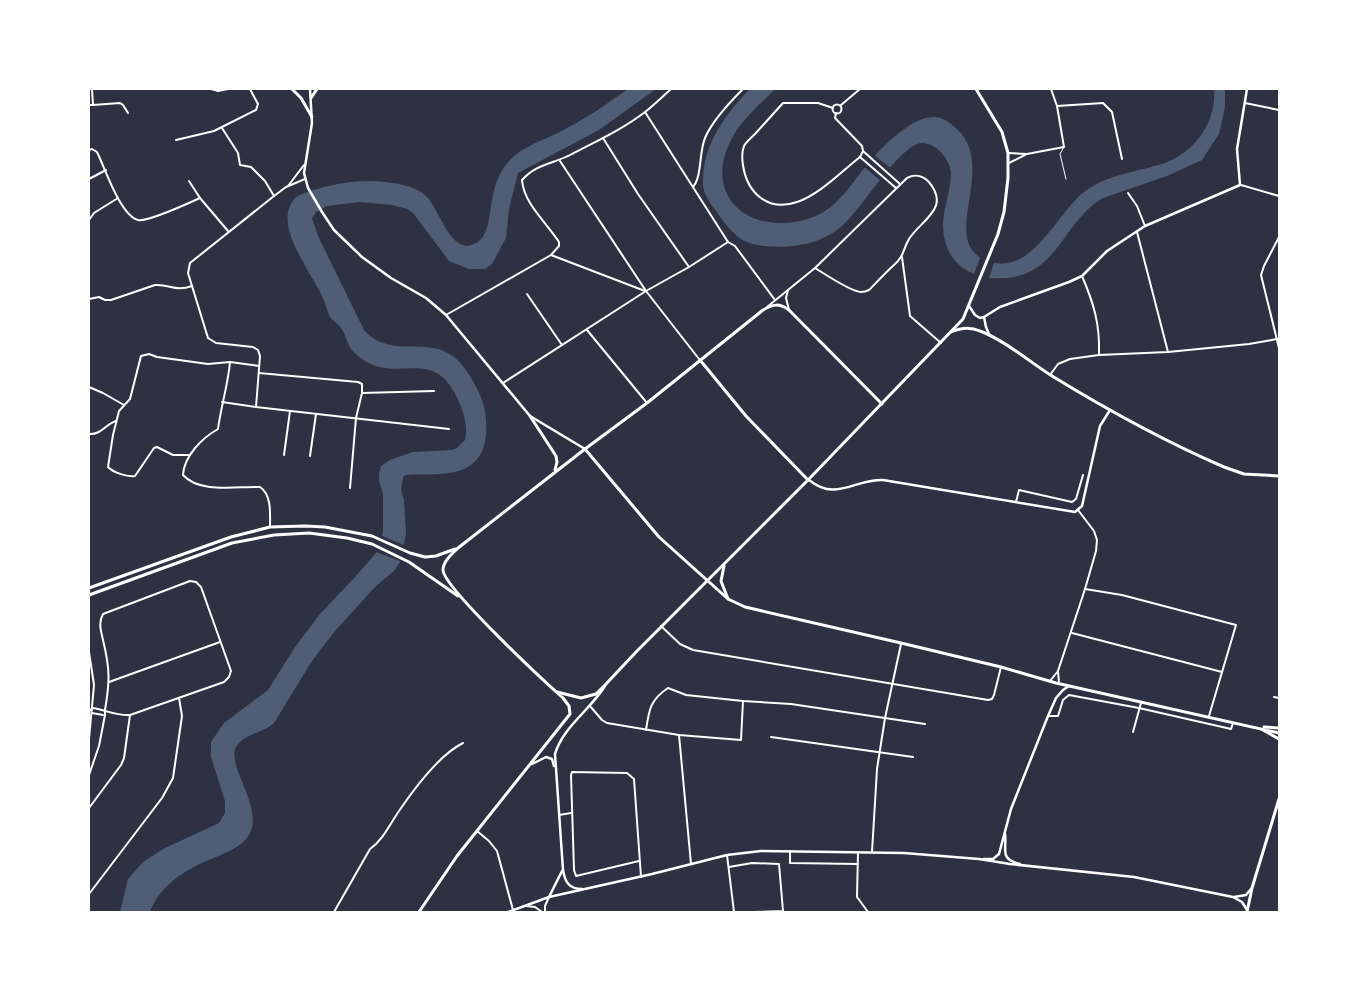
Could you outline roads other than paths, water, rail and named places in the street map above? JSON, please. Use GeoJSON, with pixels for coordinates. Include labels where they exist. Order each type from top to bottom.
{"type":"FeatureCollection","features":[{"type":"Feature","properties":{"kind":"main road"},"geometry":{"type":"LineString","coordinates":[[292,89],[301,98],[312,117]]}},
{"type":"Feature","properties":{"kind":"main road"},"geometry":{"type":"LineString","coordinates":[[311,98],[317,89]]}},
{"type":"Feature","properties":{"kind":"main road"},"geometry":{"type":"LineString","coordinates":[[556,692],[581,698],[596,694],[606,685],[963,319],[993,248],[1004,212],[1007,193],[1008,153],[1002,132],[976,89]]}},
{"type":"Feature","properties":{"kind":"main road"},"geometry":{"type":"LineString","coordinates":[[419,912],[457,856],[570,714],[569,706],[462,600],[448,581],[443,571],[444,564],[458,548],[584,449],[647,403],[763,310],[777,304],[789,310],[882,404]]}},
{"type":"Feature","properties":{"kind":"main road"},"geometry":{"type":"LineString","coordinates":[[951,332],[961,329],[973,329],[990,336],[1050,375],[1110,410],[1235,472],[1279,476]]}},
{"type":"Feature","properties":{"kind":"main road"},"geometry":{"type":"LineString","coordinates":[[700,360],[746,416],[808,480]]}},
{"type":"Feature","properties":{"kind":"main road"},"geometry":{"type":"LineString","coordinates":[[530,416],[556,456],[556,468],[553,473]]}},
{"type":"Feature","properties":{"kind":"main road"},"geometry":{"type":"LineString","coordinates":[[584,449],[651,529],[728,599],[745,608],[1001,667],[1059,684],[1279,733]]}},
{"type":"Feature","properties":{"kind":"main road"},"geometry":{"type":"LineString","coordinates":[[89,588],[231,537],[270,527],[324,527],[374,536],[410,553],[430,558],[458,548]]}},
{"type":"Feature","properties":{"kind":"main road"},"geometry":{"type":"LineString","coordinates":[[89,597],[95,593],[232,543],[274,534],[309,533],[347,538],[371,544],[408,562],[462,600]]}},
{"type":"Feature","properties":{"kind":"main road"},"geometry":{"type":"LineString","coordinates":[[724,565],[721,581],[728,599]]}},
{"type":"Feature","properties":{"kind":"main road"},"geometry":{"type":"LineString","coordinates":[[1256,727],[1279,728]]}},
{"type":"Feature","properties":{"kind":"main road"},"geometry":{"type":"LineString","coordinates":[[1256,727],[1279,739]]}},
{"type":"Feature","properties":{"kind":"main road"},"geometry":{"type":"LineString","coordinates":[[1247,911],[1279,798]]}},
{"type":"Feature","properties":{"kind":"street"},"geometry":{"type":"LineString","coordinates":[[92,89],[92,105]]}},
{"type":"Feature","properties":{"kind":"street"},"geometry":{"type":"LineString","coordinates":[[211,89],[218,91],[228,89]]}},
{"type":"Feature","properties":{"kind":"street"},"geometry":{"type":"LineString","coordinates":[[176,140],[222,128],[256,110],[258,104],[250,89]]}},
{"type":"Feature","properties":{"kind":"street"},"geometry":{"type":"LineString","coordinates":[[310,89],[312,117],[304,165],[305,178],[308,188],[334,230],[362,257],[391,278],[426,298],[446,315],[530,416],[584,449]]}},
{"type":"Feature","properties":{"kind":"street"},"geometry":{"type":"LineString","coordinates":[[446,315],[551,255],[559,246],[559,242],[528,200],[523,190],[522,180],[530,172],[545,164],[560,161],[603,138],[644,112],[671,89]]}},
{"type":"Feature","properties":{"kind":"street"},"geometry":{"type":"LineString","coordinates":[[692,187],[698,179],[700,157],[705,138],[715,122],[743,89]]}},
{"type":"Feature","properties":{"kind":"street"},"geometry":{"type":"LineString","coordinates":[[833,108],[836,104],[840,106],[860,89]]}},
{"type":"Feature","properties":{"kind":"street"},"geometry":{"type":"LineString","coordinates":[[1008,153],[1027,154],[1064,147],[1057,106],[1051,89]]}},
{"type":"Feature","properties":{"kind":"street"},"geometry":{"type":"LineString","coordinates":[[1240,186],[1236,149],[1247,89]]}},
{"type":"Feature","properties":{"kind":"street"},"geometry":{"type":"LineString","coordinates":[[783,102],[818,103],[833,108],[836,113],[835,118],[862,146],[860,156],[807,198],[790,204],[777,204],[758,196],[748,184],[743,160],[744,145],[783,102]]}},
{"type":"Feature","properties":{"kind":"street"},"geometry":{"type":"LineString","coordinates":[[89,105],[120,103],[128,113]]}},
{"type":"Feature","properties":{"kind":"street"},"geometry":{"type":"LineString","coordinates":[[1057,106],[1102,103],[1112,112],[1122,159]]}},
{"type":"Feature","properties":{"kind":"street"},"geometry":{"type":"LineString","coordinates":[[1245,103],[1279,110]]}},
{"type":"Feature","properties":{"kind":"street"},"geometry":{"type":"LineString","coordinates":[[836,113],[841,111],[840,106]]}},
{"type":"Feature","properties":{"kind":"street"},"geometry":{"type":"LineString","coordinates":[[644,112],[728,242],[735,246],[775,300]]}},
{"type":"Feature","properties":{"kind":"street"},"geometry":{"type":"LineString","coordinates":[[222,128],[238,153],[240,165],[251,168],[265,181],[274,196]]}},
{"type":"Feature","properties":{"kind":"street"},"geometry":{"type":"LineString","coordinates":[[603,138],[638,194],[689,267]]}},
{"type":"Feature","properties":{"kind":"street"},"geometry":{"type":"LineString","coordinates":[[89,150],[92,149],[97,152],[118,198],[131,216],[138,220],[150,218],[200,198]]}},
{"type":"Feature","properties":{"kind":"street"},"geometry":{"type":"LineString","coordinates":[[862,152],[900,184]]}},
{"type":"Feature","properties":{"kind":"street"},"geometry":{"type":"LineString","coordinates":[[1008,164],[1027,154]]}},
{"type":"Feature","properties":{"kind":"street"},"geometry":{"type":"LineString","coordinates":[[860,156],[896,188]]}},
{"type":"Feature","properties":{"kind":"street"},"geometry":{"type":"LineString","coordinates":[[560,161],[646,292],[700,360]]}},
{"type":"Feature","properties":{"kind":"street"},"geometry":{"type":"LineString","coordinates":[[286,187],[304,165]]}},
{"type":"Feature","properties":{"kind":"street"},"geometry":{"type":"LineString","coordinates":[[89,179],[106,170]]}},
{"type":"Feature","properties":{"kind":"street"},"geometry":{"type":"LineString","coordinates":[[763,310],[815,268],[865,221],[900,184],[913,175],[919,175],[933,189],[936,206],[933,213],[909,240],[902,257],[868,290],[862,293],[840,284],[815,268]]}},
{"type":"Feature","properties":{"kind":"street"},"geometry":{"type":"LineString","coordinates":[[256,407],[260,356],[256,348],[216,344],[208,338],[188,273],[190,263],[286,187],[305,178]]}},
{"type":"Feature","properties":{"kind":"street"},"geometry":{"type":"LineString","coordinates":[[189,181],[200,198],[228,232]]}},
{"type":"Feature","properties":{"kind":"street"},"geometry":{"type":"LineString","coordinates":[[969,306],[975,315],[980,318],[1000,307],[1056,288],[1082,276],[1107,252],[1145,226],[1240,186],[1279,196]]}},
{"type":"Feature","properties":{"kind":"street"},"geometry":{"type":"LineString","coordinates":[[1128,194],[1145,226]]}},
{"type":"Feature","properties":{"kind":"street"},"geometry":{"type":"LineString","coordinates":[[89,220],[91,215],[118,198]]}},
{"type":"Feature","properties":{"kind":"street"},"geometry":{"type":"LineString","coordinates":[[1136,232],[1168,352]]}},
{"type":"Feature","properties":{"kind":"street"},"geometry":{"type":"LineString","coordinates":[[1279,237],[1261,275],[1279,348]]}},
{"type":"Feature","properties":{"kind":"street"},"geometry":{"type":"LineString","coordinates":[[502,383],[728,242]]}},
{"type":"Feature","properties":{"kind":"street"},"geometry":{"type":"LineString","coordinates":[[551,255],[646,292]]}},
{"type":"Feature","properties":{"kind":"street"},"geometry":{"type":"LineString","coordinates":[[902,257],[910,316],[941,343]]}},
{"type":"Feature","properties":{"kind":"street"},"geometry":{"type":"LineString","coordinates":[[1082,276],[1098,317],[1099,355]]}},
{"type":"Feature","properties":{"kind":"street"},"geometry":{"type":"LineString","coordinates":[[89,298],[99,297],[104,300],[111,300],[162,284],[177,289],[192,286]]}},
{"type":"Feature","properties":{"kind":"street"},"geometry":{"type":"LineString","coordinates":[[789,310],[786,298],[790,288]]}},
{"type":"Feature","properties":{"kind":"street"},"geometry":{"type":"LineString","coordinates":[[527,294],[562,345]]}},
{"type":"Feature","properties":{"kind":"street"},"geometry":{"type":"LineString","coordinates":[[984,317],[990,336]]}},
{"type":"Feature","properties":{"kind":"street"},"geometry":{"type":"LineString","coordinates":[[587,330],[647,403]]}},
{"type":"Feature","properties":{"kind":"street"},"geometry":{"type":"LineString","coordinates":[[1050,375],[1063,361],[1099,355],[1168,352],[1249,344],[1277,339]]}},
{"type":"Feature","properties":{"kind":"street"},"geometry":{"type":"LineString","coordinates":[[190,455],[173,455],[157,447],[154,448],[135,476],[130,477],[108,467],[116,421],[119,412],[130,399],[140,360],[145,354],[208,364],[230,362],[259,366]]}},
{"type":"Feature","properties":{"kind":"street"},"geometry":{"type":"LineString","coordinates":[[230,362],[228,383],[222,402],[218,429],[199,443],[190,455],[182,472],[184,478],[191,481],[220,488],[260,487],[264,490],[270,511],[270,527]]}},
{"type":"Feature","properties":{"kind":"street"},"geometry":{"type":"LineString","coordinates":[[258,373],[358,382],[362,384],[362,393],[356,418],[350,488]]}},
{"type":"Feature","properties":{"kind":"street"},"geometry":{"type":"LineString","coordinates":[[89,387],[124,405]]}},
{"type":"Feature","properties":{"kind":"street"},"geometry":{"type":"LineString","coordinates":[[362,393],[434,391]]}},
{"type":"Feature","properties":{"kind":"street"},"geometry":{"type":"LineString","coordinates":[[222,402],[449,429]]}},
{"type":"Feature","properties":{"kind":"street"},"geometry":{"type":"LineString","coordinates":[[808,480],[830,490],[839,490],[866,481],[883,480],[1071,512],[1078,510],[1082,506],[1100,426],[1110,410]]}},
{"type":"Feature","properties":{"kind":"street"},"geometry":{"type":"LineString","coordinates":[[284,455],[290,411]]}},
{"type":"Feature","properties":{"kind":"street"},"geometry":{"type":"LineString","coordinates":[[310,456],[316,414]]}},
{"type":"Feature","properties":{"kind":"street"},"geometry":{"type":"LineString","coordinates":[[89,434],[98,433],[107,424],[116,421]]}},
{"type":"Feature","properties":{"kind":"street"},"geometry":{"type":"LineString","coordinates":[[1016,502],[1019,490],[1072,502],[1076,500],[1083,475]]}},
{"type":"Feature","properties":{"kind":"street"},"geometry":{"type":"LineString","coordinates":[[1049,681],[1058,671],[1096,551],[1097,540],[1094,531],[1078,510]]}},
{"type":"Feature","properties":{"kind":"street"},"geometry":{"type":"LineString","coordinates":[[89,775],[99,746],[105,715],[105,710],[109,682],[109,663],[100,625],[103,614],[190,581],[196,582],[201,588],[231,671],[229,677],[224,682],[130,715],[116,715],[105,710],[90,709]]}},
{"type":"Feature","properties":{"kind":"street"},"geometry":{"type":"LineString","coordinates":[[1085,589],[1122,595],[1236,625],[1209,717]]}},
{"type":"Feature","properties":{"kind":"street"},"geometry":{"type":"LineString","coordinates":[[662,626],[680,644],[693,650],[988,700],[992,699],[994,695],[1001,667]]}},
{"type":"Feature","properties":{"kind":"street"},"geometry":{"type":"LineString","coordinates":[[1071,633],[1222,672]]}},
{"type":"Feature","properties":{"kind":"street"},"geometry":{"type":"LineString","coordinates":[[109,682],[220,642]]}},
{"type":"Feature","properties":{"kind":"street"},"geometry":{"type":"LineString","coordinates":[[872,852],[880,752],[885,718],[901,643]]}},
{"type":"Feature","properties":{"kind":"street"},"geometry":{"type":"LineString","coordinates":[[89,652],[94,684],[90,709],[92,713],[89,739]]}},
{"type":"Feature","properties":{"kind":"street"},"geometry":{"type":"LineString","coordinates":[[1058,671],[1059,684]]}},
{"type":"Feature","properties":{"kind":"street"},"geometry":{"type":"LineString","coordinates":[[586,890],[573,888],[568,884],[563,870],[555,754],[560,743],[606,685]]}},
{"type":"Feature","properties":{"kind":"street"},"geometry":{"type":"LineString","coordinates":[[508,912],[549,897],[586,890],[727,855],[761,851],[872,852],[994,859],[1011,809],[1048,716],[1056,698],[1069,686]]}},
{"type":"Feature","properties":{"kind":"street"},"geometry":{"type":"LineString","coordinates":[[646,730],[652,702],[661,692],[668,688],[686,695],[791,704],[925,724]]}},
{"type":"Feature","properties":{"kind":"street"},"geometry":{"type":"LineString","coordinates":[[1048,716],[1058,716],[1063,700],[1069,695],[1139,708],[1231,730],[1233,722]]}},
{"type":"Feature","properties":{"kind":"street"},"geometry":{"type":"LineString","coordinates":[[1274,697],[1279,698]]}},
{"type":"Feature","properties":{"kind":"street"},"geometry":{"type":"LineString","coordinates":[[89,894],[169,788],[174,778],[182,716],[179,698]]}},
{"type":"Feature","properties":{"kind":"street"},"geometry":{"type":"LineString","coordinates":[[590,706],[607,723],[679,735],[741,740],[743,701]]}},
{"type":"Feature","properties":{"kind":"street"},"geometry":{"type":"LineString","coordinates":[[1133,732],[1141,703]]}},
{"type":"Feature","properties":{"kind":"street"},"geometry":{"type":"LineString","coordinates":[[92,713],[105,715],[108,713]]}},
{"type":"Feature","properties":{"kind":"street"},"geometry":{"type":"LineString","coordinates":[[89,808],[121,765],[124,758],[130,715]]}},
{"type":"Feature","properties":{"kind":"street"},"geometry":{"type":"LineString","coordinates":[[679,735],[691,864]]}},
{"type":"Feature","properties":{"kind":"street"},"geometry":{"type":"LineString","coordinates":[[771,737],[913,757]]}},
{"type":"Feature","properties":{"kind":"street"},"geometry":{"type":"LineString","coordinates":[[334,912],[370,849],[377,844],[406,801],[428,773],[451,751],[463,743]]}},
{"type":"Feature","properties":{"kind":"street"},"geometry":{"type":"LineString","coordinates":[[530,765],[543,758],[550,758],[555,768]]}},
{"type":"Feature","properties":{"kind":"street"},"geometry":{"type":"LineString","coordinates":[[639,861],[576,876],[574,870],[571,813],[572,772],[627,773],[634,779],[641,877]]}},
{"type":"Feature","properties":{"kind":"street"},"geometry":{"type":"LineString","coordinates":[[558,815],[571,813]]}},
{"type":"Feature","properties":{"kind":"street"},"geometry":{"type":"LineString","coordinates":[[477,831],[497,851],[513,910]]}},
{"type":"Feature","properties":{"kind":"street"},"geometry":{"type":"LineString","coordinates":[[1005,831],[1005,854],[1007,858],[1013,862],[1029,866]]}},
{"type":"Feature","properties":{"kind":"street"},"geometry":{"type":"LineString","coordinates":[[790,851],[790,862],[858,864]]}},
{"type":"Feature","properties":{"kind":"street"},"geometry":{"type":"LineString","coordinates":[[858,852],[857,897],[868,912]]}},
{"type":"Feature","properties":{"kind":"street"},"geometry":{"type":"LineString","coordinates":[[727,855],[734,912]]}},
{"type":"Feature","properties":{"kind":"street"},"geometry":{"type":"LineString","coordinates":[[978,859],[1134,877],[1233,897],[1242,902],[1247,911]]}},
{"type":"Feature","properties":{"kind":"street"},"geometry":{"type":"LineString","coordinates":[[728,867],[752,863],[779,864],[783,912],[752,912]]}},
{"type":"Feature","properties":{"kind":"street"},"geometry":{"type":"LineString","coordinates":[[525,906],[535,907],[544,912],[549,897],[563,870]]}},
{"type":"Feature","properties":{"kind":"street"},"geometry":{"type":"LineString","coordinates":[[1233,897],[1246,895],[1252,888]]}},
{"type":"Feature","properties":{"kind":"lane"},"geometry":{"type":"LineString","coordinates":[[1064,147],[1060,154],[1066,179]]}},
{"type":"Feature","properties":{"kind":"water"},"geometry":{"type":"Polygon","coordinates":[[[628,89],[656,89],[599,130],[518,173],[509,209],[506,238],[492,264],[485,269],[469,269],[449,261],[413,213],[407,209],[392,205],[359,202],[327,206],[316,212],[312,218],[318,236],[364,330],[377,340],[390,345],[432,348],[445,352],[458,360],[470,376],[481,397],[485,411],[484,447],[478,458],[471,465],[455,472],[406,475],[403,477],[401,490],[404,500],[406,534],[400,562],[394,571],[376,586],[335,631],[312,661],[274,723],[243,739],[236,747],[234,755],[236,765],[252,813],[253,825],[246,839],[232,850],[183,873],[160,894],[150,912],[120,912],[128,879],[143,862],[163,849],[219,823],[225,813],[225,801],[211,757],[211,742],[224,723],[268,690],[295,647],[320,614],[376,553],[383,532],[383,494],[379,481],[381,466],[390,460],[413,452],[452,450],[465,440],[466,425],[461,406],[449,384],[437,374],[425,369],[385,368],[371,364],[352,350],[342,329],[330,317],[324,300],[294,245],[288,225],[290,206],[295,198],[300,195],[333,185],[367,181],[398,184],[423,193],[431,202],[446,229],[458,243],[466,246],[474,244],[484,235],[496,184],[503,169],[511,159],[533,144],[581,120],[628,89]]]}},
{"type":"Feature","properties":{"kind":"water"},"geometry":{"type":"Polygon","coordinates":[[[750,89],[775,89],[746,118],[736,131],[724,160],[723,180],[728,196],[739,209],[754,218],[772,223],[792,222],[813,217],[831,207],[838,200],[889,141],[910,125],[930,117],[937,117],[957,129],[969,146],[972,165],[966,226],[968,242],[977,255],[996,263],[1010,263],[1022,258],[1034,249],[1075,201],[1093,186],[1113,177],[1165,163],[1186,151],[1202,134],[1208,124],[1212,113],[1214,89],[1225,89],[1225,107],[1219,134],[1202,160],[1167,176],[1103,198],[1079,219],[1050,256],[1038,266],[1024,274],[1007,278],[994,278],[970,272],[953,258],[947,248],[943,222],[950,186],[950,168],[945,157],[937,149],[922,143],[904,153],[847,221],[837,230],[824,237],[799,245],[778,247],[748,243],[737,236],[706,197],[703,185],[704,167],[707,154],[718,130],[733,108],[750,89]]]}}]}
